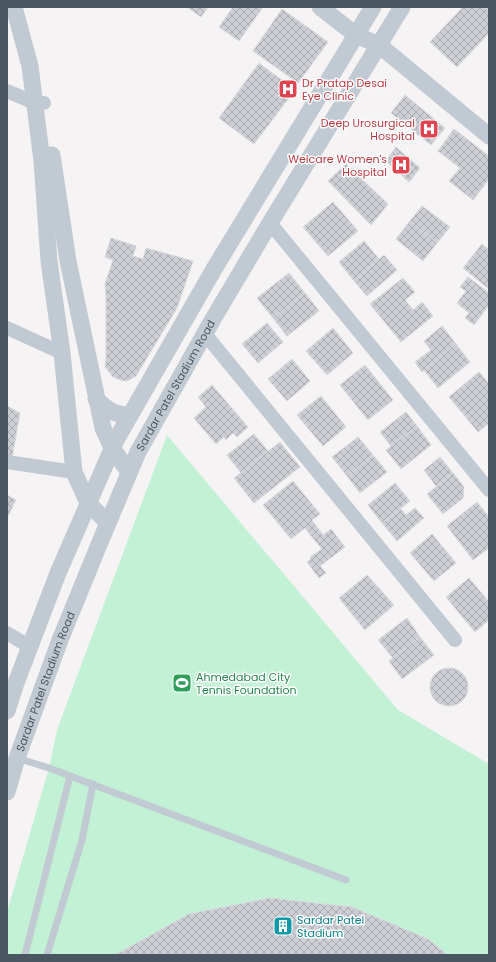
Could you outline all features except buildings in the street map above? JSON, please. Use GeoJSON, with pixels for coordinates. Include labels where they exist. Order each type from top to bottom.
{"type":"FeatureCollection","features":[{"type":"Feature","properties":{"kind":"street"},"geometry":{"type":"LineString","coordinates":[[14,7],[40,103],[42,161],[49,261],[62,353],[74,472],[88,503],[108,523]]}},
{"type":"Feature","properties":{"kind":"street"},"geometry":{"type":"LineString","coordinates":[[26,7],[40,103],[68,261],[96,399],[103,428],[112,448],[130,472]]}},
{"type":"Feature","properties":{"kind":"street"},"geometry":{"type":"LineString","coordinates":[[320,7],[356,35],[379,45],[489,136]]}},
{"type":"Feature","properties":{"kind":"street"},"geometry":{"type":"LineString","coordinates":[[7,711],[58,573],[112,448],[218,263],[373,7]]}},
{"type":"Feature","properties":{"kind":"street","name":"Sardar Patel Stadium Road"},"geometry":{"type":"LineString","coordinates":[[7,792],[12,756],[138,452],[270,223],[402,7]]}},
{"type":"Feature","properties":{"kind":"street"},"geometry":{"type":"LineString","coordinates":[[7,91],[40,103]]}},
{"type":"Feature","properties":{"kind":"street"},"geometry":{"type":"LineString","coordinates":[[270,223],[489,490]]}},
{"type":"Feature","properties":{"kind":"street"},"geometry":{"type":"LineString","coordinates":[[7,328],[62,353]]}},
{"type":"Feature","properties":{"kind":"street"},"geometry":{"type":"LineString","coordinates":[[205,334],[456,640]]}},
{"type":"Feature","properties":{"kind":"street"},"geometry":{"type":"LineString","coordinates":[[96,399],[115,414],[129,416]]}},
{"type":"Feature","properties":{"kind":"street"},"geometry":{"type":"LineString","coordinates":[[7,462],[74,472]]}},
{"type":"Feature","properties":{"kind":"street"},"geometry":{"type":"LineString","coordinates":[[7,633],[30,647]]}},
{"type":"Feature","properties":{"kind":"lane"},"geometry":{"type":"LineString","coordinates":[[12,756],[93,784],[346,880]]}},
{"type":"Feature","properties":{"kind":"lane"},"geometry":{"type":"LineString","coordinates":[[25,955],[70,776]]}},
{"type":"Feature","properties":{"kind":"lane"},"geometry":{"type":"LineString","coordinates":[[47,955],[82,840],[93,784]]}},
{"type":"Feature","properties":{"kind":"green space"},"geometry":{"type":"Polygon","coordinates":[[[167,435],[398,710],[489,764],[489,955],[7,955],[7,912],[49,768],[57,730],[167,435]]]}},
{"type":"Feature","properties":{"kind":"place","name":"Dr Pratap Desai Eye Clinic"},"geometry":{"type":"Point","coordinates":[288,89]}},
{"type":"Feature","properties":{"kind":"place","name":"Deep Urosurgical Hospital"},"geometry":{"type":"Point","coordinates":[429,129]}},
{"type":"Feature","properties":{"kind":"place","name":"Welcare Women's Hospital"},"geometry":{"type":"Point","coordinates":[401,165]}},
{"type":"Feature","properties":{"kind":"place","name":"Ahmedabad City Tennis Foundation"},"geometry":{"type":"Point","coordinates":[182,683]}},
{"type":"Feature","properties":{"kind":"place","name":"Sardar Patel Stadium"},"geometry":{"type":"Point","coordinates":[283,926]}}]}
